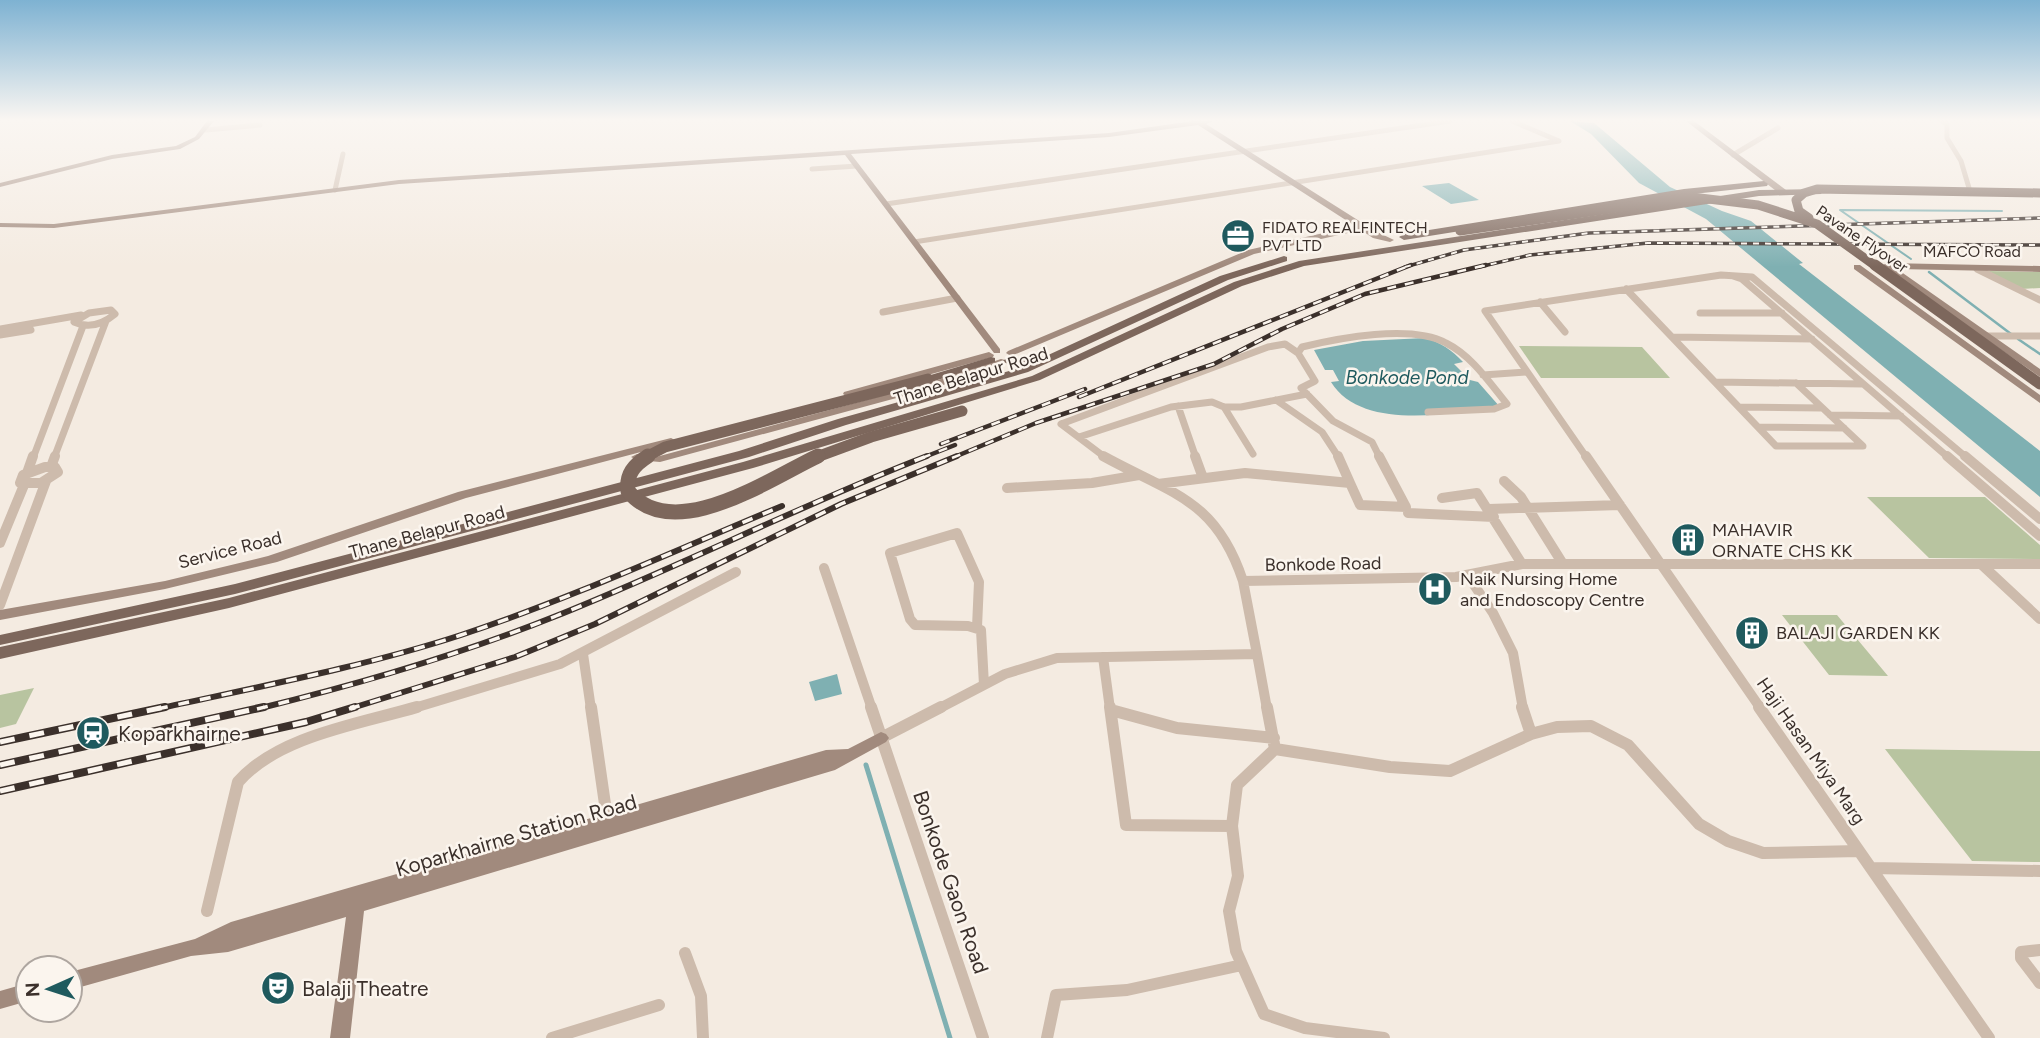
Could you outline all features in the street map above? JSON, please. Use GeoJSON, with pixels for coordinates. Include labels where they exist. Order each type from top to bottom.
{"type":"FeatureCollection","features":[{"type":"Feature","properties":{"kind":"main road","name":"Thane Belapur Road"},"geometry":{"type":"LineString","coordinates":[[0,653],[196,611],[659,489],[1036,378],[1263,275],[1302,263],[1454,227],[1684,192],[1772,184],[1969,188],[2040,193]]}},
{"type":"Feature","properties":{"kind":"main road"},"geometry":{"type":"LineString","coordinates":[[1817,224],[1799,211],[1796,200],[1804,192],[1816,189],[2040,193]]}},
{"type":"Feature","properties":{"kind":"main road","name":"Thane Belapur Road"},"geometry":{"type":"LineString","coordinates":[[0,640],[199,598],[744,454],[1024,370],[1250,268],[1293,256],[1394,243],[1473,238],[1703,201],[1783,192],[2040,193]]}},
{"type":"Feature","properties":{"kind":"main road","name":"Pavane Flyover"},"geometry":{"type":"LineString","coordinates":[[1394,243],[1692,197],[1758,205],[1817,224],[2040,384]]}},
{"type":"Feature","properties":{"kind":"main road","name":"Pavane Flyover"},"geometry":{"type":"LineString","coordinates":[[1464,232],[1683,201],[1723,202],[1772,211],[1816,230],[2040,393]]}},
{"type":"Feature","properties":{"kind":"main road"},"geometry":{"type":"LineString","coordinates":[[1017,384],[962,411],[819,456],[746,494],[714,506],[685,511],[658,509],[637,500],[629,492],[625,481],[628,472],[648,454],[665,447],[1000,358],[1053,357]]}},
{"type":"Feature","properties":{"kind":"main road"},"geometry":{"type":"LineString","coordinates":[[980,383],[1000,358]]}},
{"type":"Feature","properties":{"kind":"street"},"geometry":{"type":"LineString","coordinates":[[0,185],[59,169]]}},
{"type":"Feature","properties":{"kind":"street"},"geometry":{"type":"LineString","coordinates":[[335,190],[340,169]]}},
{"type":"Feature","properties":{"kind":"street"},"geometry":{"type":"LineString","coordinates":[[0,225],[54,226],[335,190],[564,169]]}},
{"type":"Feature","properties":{"kind":"street"},"geometry":{"type":"LineString","coordinates":[[860,169],[1000,358],[1251,252],[1367,226]]}},
{"type":"Feature","properties":{"kind":"street"},"geometry":{"type":"LineString","coordinates":[[886,204],[1123,169]]}},
{"type":"Feature","properties":{"kind":"street"},"geometry":{"type":"LineString","coordinates":[[1275,169],[1394,243]]}},
{"type":"Feature","properties":{"kind":"street"},"geometry":{"type":"LineString","coordinates":[[1281,169],[1367,226]]}},
{"type":"Feature","properties":{"kind":"street"},"geometry":{"type":"LineString","coordinates":[[914,242],[1387,169]]}},
{"type":"Feature","properties":{"kind":"street"},"geometry":{"type":"LineString","coordinates":[[1752,169],[1783,192]]}},
{"type":"Feature","properties":{"kind":"street"},"geometry":{"type":"LineString","coordinates":[[1964,169],[1969,188]]}},
{"type":"Feature","properties":{"kind":"street","name":"MAFCO Road"},"geometry":{"type":"LineString","coordinates":[[1904,266],[1977,269],[2040,267]]}},
{"type":"Feature","properties":{"kind":"street","name":"MAFCO Road"},"geometry":{"type":"LineString","coordinates":[[2040,267],[1857,267],[2040,400]]}},
{"type":"Feature","properties":{"kind":"street"},"geometry":{"type":"LineString","coordinates":[[1887,267],[2040,374]]}},
{"type":"Feature","properties":{"kind":"street"},"geometry":{"type":"LineString","coordinates":[[1977,269],[2040,300]]}},
{"type":"Feature","properties":{"kind":"street"},"geometry":{"type":"LineString","coordinates":[[1721,275],[1742,279],[2040,536]]}},
{"type":"Feature","properties":{"kind":"street"},"geometry":{"type":"LineString","coordinates":[[1540,302],[1721,275],[1755,278],[2040,519]]}},
{"type":"Feature","properties":{"kind":"street"},"geometry":{"type":"LineString","coordinates":[[1626,289],[1776,446],[1863,446],[1796,383]]}},
{"type":"Feature","properties":{"kind":"street"},"geometry":{"type":"LineString","coordinates":[[883,312],[957,298]]}},
{"type":"Feature","properties":{"kind":"street"},"geometry":{"type":"LineString","coordinates":[[1540,302],[1565,332]]}},
{"type":"Feature","properties":{"kind":"street","name":"Haji Hasan Miya Marg"},"geometry":{"type":"LineString","coordinates":[[1540,302],[1485,311],[1989,1038]]}},
{"type":"Feature","properties":{"kind":"street"},"geometry":{"type":"LineString","coordinates":[[0,329],[101,310],[114,312],[106,321],[51,467]]}},
{"type":"Feature","properties":{"kind":"street"},"geometry":{"type":"LineString","coordinates":[[1107,333],[1111,310]]}},
{"type":"Feature","properties":{"kind":"street"},"geometry":{"type":"LineString","coordinates":[[1700,313],[1782,313]]}},
{"type":"Feature","properties":{"kind":"street"},"geometry":{"type":"LineString","coordinates":[[0,335],[74,322],[85,314]]}},
{"type":"Feature","properties":{"kind":"street"},"geometry":{"type":"LineString","coordinates":[[74,322],[83,326],[106,321]]}},
{"type":"Feature","properties":{"kind":"street"},"geometry":{"type":"LineString","coordinates":[[27,473],[51,467],[58,471],[46,481],[24,485],[19,481],[27,473],[83,326]]}},
{"type":"Feature","properties":{"kind":"street"},"geometry":{"type":"LineString","coordinates":[[1985,335],[2040,336]]}},
{"type":"Feature","properties":{"kind":"street"},"geometry":{"type":"LineString","coordinates":[[1298,352],[1302,347],[1315,344],[1427,336],[1438,338],[1483,375],[1506,406],[1428,412]]}},
{"type":"Feature","properties":{"kind":"street"},"geometry":{"type":"LineString","coordinates":[[1672,337],[1827,339]]}},
{"type":"Feature","properties":{"kind":"street"},"geometry":{"type":"LineString","coordinates":[[1243,581],[1226,533],[1203,508],[1101,455],[1061,424],[1268,347],[1285,344],[1298,352],[1315,381],[1301,388],[1333,421],[1372,442],[1406,508],[1360,505],[1328,438],[1297,417],[1287,415],[1276,400]]}},
{"type":"Feature","properties":{"kind":"street","name":"Service Road"},"geometry":{"type":"LineString","coordinates":[[0,615],[165,584],[272,559],[462,495],[627,453],[647,460],[656,460],[933,385],[1000,358]]}},
{"type":"Feature","properties":{"kind":"street"},"geometry":{"type":"LineString","coordinates":[[1483,375],[1527,372]]}},
{"type":"Feature","properties":{"kind":"street"},"geometry":{"type":"LineString","coordinates":[[1715,382],[1863,384]]}},
{"type":"Feature","properties":{"kind":"street"},"geometry":{"type":"LineString","coordinates":[[1079,437],[1178,406],[1212,402],[1224,407],[1307,394]]}},
{"type":"Feature","properties":{"kind":"street"},"geometry":{"type":"LineString","coordinates":[[1178,406],[1203,478]]}},
{"type":"Feature","properties":{"kind":"street"},"geometry":{"type":"LineString","coordinates":[[1224,407],[1252,454]]}},
{"type":"Feature","properties":{"kind":"street"},"geometry":{"type":"LineString","coordinates":[[1739,407],[1822,408]]}},
{"type":"Feature","properties":{"kind":"street"},"geometry":{"type":"LineString","coordinates":[[1830,415],[1901,416]]}},
{"type":"Feature","properties":{"kind":"street"},"geometry":{"type":"LineString","coordinates":[[1758,428],[1844,428]]}},
{"type":"Feature","properties":{"kind":"street"},"geometry":{"type":"LineString","coordinates":[[1158,484],[1219,474],[1350,483]]}},
{"type":"Feature","properties":{"kind":"street"},"geometry":{"type":"LineString","coordinates":[[1007,488],[1092,483],[1139,475]]}},
{"type":"Feature","properties":{"kind":"street"},"geometry":{"type":"LineString","coordinates":[[0,605],[46,481]]}},
{"type":"Feature","properties":{"kind":"street"},"geometry":{"type":"LineString","coordinates":[[1504,481],[1508,488],[1521,497],[1563,564]]}},
{"type":"Feature","properties":{"kind":"street"},"geometry":{"type":"LineString","coordinates":[[0,543],[24,485]]}},
{"type":"Feature","properties":{"kind":"street"},"geometry":{"type":"LineString","coordinates":[[1442,498],[1478,493],[1521,564]]}},
{"type":"Feature","properties":{"kind":"street"},"geometry":{"type":"LineString","coordinates":[[1408,513],[1492,513],[1527,507],[1620,505]]}},
{"type":"Feature","properties":{"kind":"street"},"geometry":{"type":"LineString","coordinates":[[977,627],[979,582],[957,533],[890,553],[909,619],[915,625],[977,627],[981,630],[984,685]]}},
{"type":"Feature","properties":{"kind":"street","name":"Bonkode Road"},"geometry":{"type":"LineString","coordinates":[[1275,744],[1243,581],[1468,576],[1521,564],[2040,564]]}},
{"type":"Feature","properties":{"kind":"street"},"geometry":{"type":"LineString","coordinates":[[1981,564],[2040,619]]}},
{"type":"Feature","properties":{"kind":"street","name":"Bonkode Gaon Road"},"geometry":{"type":"LineString","coordinates":[[824,568],[983,1038]]}},
{"type":"Feature","properties":{"kind":"street"},"geometry":{"type":"LineString","coordinates":[[207,911],[238,782],[252,766],[289,745],[511,680],[583,654],[736,572]]}},
{"type":"Feature","properties":{"kind":"street"},"geometry":{"type":"LineString","coordinates":[[1468,576],[1493,613],[1513,653],[1518,693],[1531,734]]}},
{"type":"Feature","properties":{"kind":"street"},"geometry":{"type":"LineString","coordinates":[[583,654],[608,826]]}},
{"type":"Feature","properties":{"kind":"street"},"geometry":{"type":"LineString","coordinates":[[881,738],[984,685],[1057,658],[1257,654]]}},
{"type":"Feature","properties":{"kind":"street"},"geometry":{"type":"LineString","coordinates":[[1103,657],[1126,825],[1232,826]]}},
{"type":"Feature","properties":{"kind":"street"},"geometry":{"type":"LineString","coordinates":[[1111,710],[1177,728],[1390,767],[1450,771],[1531,734],[1574,725],[1606,731],[1640,756],[1699,824],[1728,841],[1763,853],[1859,851]]}},
{"type":"Feature","properties":{"kind":"street","name":"Koparkhairne Station Road"},"geometry":{"type":"LineString","coordinates":[[84,977],[191,948],[228,944],[357,899],[608,826],[829,766],[881,738]]}},
{"type":"Feature","properties":{"kind":"street"},"geometry":{"type":"LineString","coordinates":[[1275,744],[1237,785],[1232,826],[1238,876],[1229,911],[1236,951],[1264,1014],[1305,1028],[1384,1038]]}},
{"type":"Feature","properties":{"kind":"street"},"geometry":{"type":"LineString","coordinates":[[1871,868],[2040,871]]}},
{"type":"Feature","properties":{"kind":"street"},"geometry":{"type":"LineString","coordinates":[[340,1038],[357,899]]}},
{"type":"Feature","properties":{"kind":"street"},"geometry":{"type":"LineString","coordinates":[[2040,950],[2021,952],[2021,958],[2040,984]]}},
{"type":"Feature","properties":{"kind":"street"},"geometry":{"type":"LineString","coordinates":[[685,953],[701,996],[703,1038]]}},
{"type":"Feature","properties":{"kind":"street"},"geometry":{"type":"LineString","coordinates":[[1047,1038],[1056,995],[1127,990],[1242,965]]}},
{"type":"Feature","properties":{"kind":"street"},"geometry":{"type":"LineString","coordinates":[[552,1038],[659,1005]]}},
{"type":"Feature","properties":{"kind":"green space"},"geometry":{"type":"Polygon","coordinates":[[[1988,271],[2040,272],[2040,288],[2021,289],[1988,271]]]}},
{"type":"Feature","properties":{"kind":"green space"},"geometry":{"type":"Polygon","coordinates":[[[1519,346],[1642,347],[1670,378],[1541,378],[1519,346]]]}},
{"type":"Feature","properties":{"kind":"green space"},"geometry":{"type":"Polygon","coordinates":[[[1867,497],[1985,497],[2040,545],[2040,559],[1929,558],[1867,497]]]}},
{"type":"Feature","properties":{"kind":"green space"},"geometry":{"type":"Polygon","coordinates":[[[1782,615],[1837,615],[1888,676],[1829,675],[1782,615]]]}},
{"type":"Feature","properties":{"kind":"green space"},"geometry":{"type":"Polygon","coordinates":[[[34,688],[16,724],[0,728],[0,695],[34,688]]]}},
{"type":"Feature","properties":{"kind":"green space"},"geometry":{"type":"Polygon","coordinates":[[[1885,749],[2040,751],[2040,862],[1972,861],[1885,749]]]}},
{"type":"Feature","properties":{"kind":"water"},"geometry":{"type":"Polygon","coordinates":[[[1626,169],[1649,169],[1670,187],[1751,221],[1803,263],[1799,264],[2040,451],[2040,497],[1706,219],[1639,183],[1626,169]]]}},
{"type":"Feature","properties":{"kind":"water"},"geometry":{"type":"Polygon","coordinates":[[[1449,183],[1479,200],[1451,204],[1422,186],[1449,183]]]}},
{"type":"Feature","properties":{"kind":"water","name":"Bonkode Pond"},"geometry":{"type":"Polygon","coordinates":[[[1425,338],[1441,344],[1459,358],[1463,362],[1454,364],[1470,380],[1478,382],[1500,407],[1409,416],[1364,408],[1345,398],[1331,382],[1339,381],[1333,370],[1325,370],[1314,350],[1363,341],[1425,338]]]}},
{"type":"Feature","properties":{"kind":"water"},"geometry":{"type":"Polygon","coordinates":[[[837,674],[842,694],[815,701],[809,682],[837,674]]]}},
{"type":"Feature","properties":{"kind":"waterway"},"geometry":{"type":"LineString","coordinates":[[1911,259],[1840,210],[2002,211]]}},
{"type":"Feature","properties":{"kind":"waterway"},"geometry":{"type":"LineString","coordinates":[[1929,272],[2011,334]]}},
{"type":"Feature","properties":{"kind":"waterway"},"geometry":{"type":"LineString","coordinates":[[2018,339],[2040,354]]}},
{"type":"Feature","properties":{"kind":"waterway"},"geometry":{"type":"LineString","coordinates":[[866,765],[950,1038]]}},
{"type":"Feature","properties":{"kind":"railway"},"geometry":{"type":"LineString","coordinates":[[1409,266],[1464,250],[1589,233],[2040,218]]}},
{"type":"Feature","properties":{"kind":"railway"},"geometry":{"type":"LineString","coordinates":[[1479,267],[1530,255],[1648,243],[2040,245]]}},
{"type":"Feature","properties":{"kind":"railway"},"geometry":{"type":"LineString","coordinates":[[952,458],[1036,423],[1214,364],[1282,329],[1365,294],[1486,265]]}},
{"type":"Feature","properties":{"kind":"railway"},"geometry":{"type":"LineString","coordinates":[[1079,397],[1409,266]]}},
{"type":"Feature","properties":{"kind":"railway"},"geometry":{"type":"LineString","coordinates":[[941,444],[1085,389]]}},
{"type":"Feature","properties":{"kind":"railway"},"geometry":{"type":"LineString","coordinates":[[926,457],[955,445]]}},
{"type":"Feature","properties":{"kind":"railway"},"geometry":{"type":"LineString","coordinates":[[349,709],[515,657],[595,624],[841,504],[957,456]]}},
{"type":"Feature","properties":{"kind":"railway"},"geometry":{"type":"LineString","coordinates":[[257,709],[408,668],[519,630],[603,597],[926,457]]}},
{"type":"Feature","properties":{"kind":"railway"},"geometry":{"type":"LineString","coordinates":[[157,709],[348,667],[461,635],[583,590],[782,506]]}},
{"type":"Feature","properties":{"kind":"railway"},"geometry":{"type":"LineString","coordinates":[[0,742],[165,707]]}},
{"type":"Feature","properties":{"kind":"railway"},"geometry":{"type":"LineString","coordinates":[[0,765],[264,707]]}},
{"type":"Feature","properties":{"kind":"railway"},"geometry":{"type":"LineString","coordinates":[[0,791],[306,722],[355,707]]}},
{"type":"Feature","properties":{"kind":"place","name":"FIDATO REALFINTECH PVT LTD"},"geometry":{"type":"Point","coordinates":[1238,236]}},
{"type":"Feature","properties":{"kind":"place","name":"MAHAVIR ORNATE CHS KK"},"geometry":{"type":"Point","coordinates":[1688,540]}},
{"type":"Feature","properties":{"kind":"place","name":"Naik Nursing Home and Endoscopy Centre"},"geometry":{"type":"Point","coordinates":[1435,589]}},
{"type":"Feature","properties":{"kind":"place","name":"BALAJI GARDEN KK"},"geometry":{"type":"Point","coordinates":[1752,633]}},
{"type":"Feature","properties":{"kind":"place","name":"Koparkhairne"},"geometry":{"type":"Point","coordinates":[93,733]}},
{"type":"Feature","properties":{"kind":"place","name":"Balaji Theatre"},"geometry":{"type":"Point","coordinates":[278,988]}}]}
